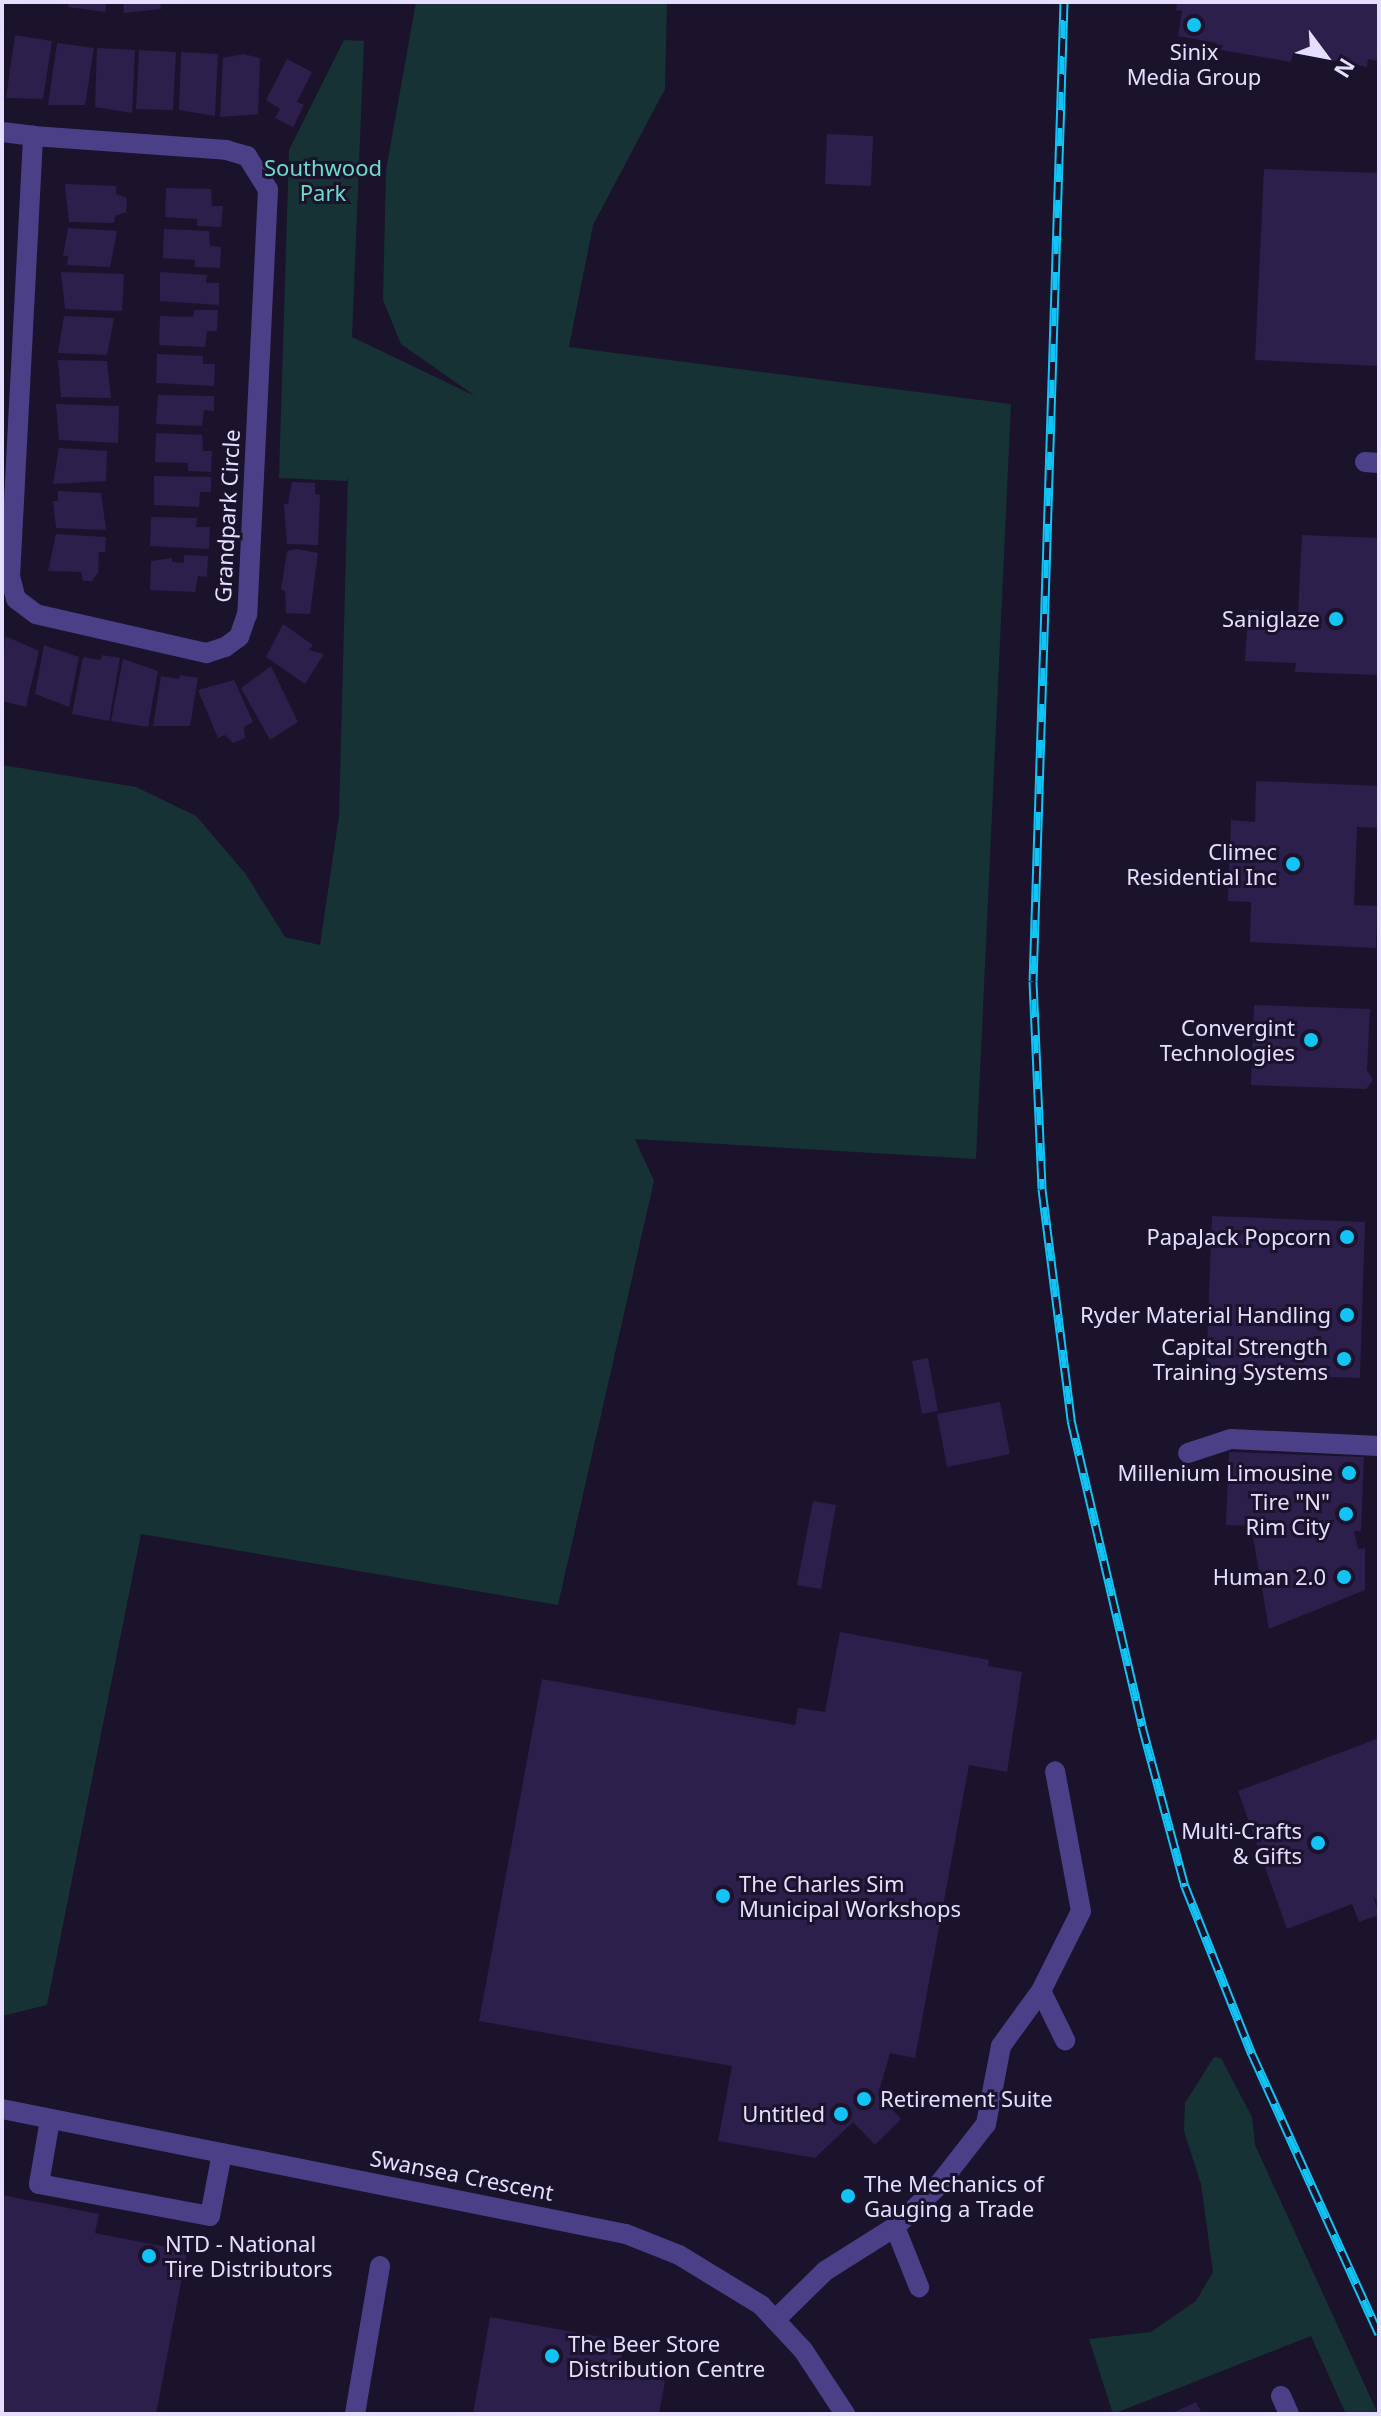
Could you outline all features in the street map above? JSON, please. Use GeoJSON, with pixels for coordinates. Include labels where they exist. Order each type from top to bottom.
{"type":"FeatureCollection","features":[{"type":"Feature","properties":{"kind":"street","name":"Grandpark Circle"},"geometry":{"type":"LineString","coordinates":[[2,132],[226,150],[247,156],[268,190],[247,614],[239,637],[225,647],[206,653],[36,614],[16,599],[10,577],[33,136]]}},
{"type":"Feature","properties":{"kind":"street"},"geometry":{"type":"LineString","coordinates":[[1188,1453],[1231,1439],[1379,1446]]}},
{"type":"Feature","properties":{"kind":"street"},"geometry":{"type":"LineString","coordinates":[[775,2320],[825,2271],[895,2227],[936,2188],[986,2124],[1001,2046],[1041,1991],[1081,1911],[1055,1771]]}},
{"type":"Feature","properties":{"kind":"street"},"geometry":{"type":"LineString","coordinates":[[1041,1991],[1065,2040]]}},
{"type":"Feature","properties":{"kind":"street","name":"Swansea Crescent"},"geometry":{"type":"LineString","coordinates":[[2,2109],[626,2234],[723,2278],[775,2320],[803,2350],[845,2414]]}},
{"type":"Feature","properties":{"kind":"street"},"geometry":{"type":"LineString","coordinates":[[50,2120],[39,2184],[210,2216],[222,2153]]}},
{"type":"Feature","properties":{"kind":"street"},"geometry":{"type":"LineString","coordinates":[[895,2227],[919,2287]]}},
{"type":"Feature","properties":{"kind":"street"},"geometry":{"type":"LineString","coordinates":[[355,2414],[380,2266]]}},
{"type":"Feature","properties":{"kind":"green space","name":"Southwood Park"},"geometry":{"type":"Polygon","coordinates":[[[416,2],[667,2],[665,89],[593,225],[569,347],[1011,404],[976,1159],[635,1139],[654,1181],[558,1605],[141,1534],[47,2005],[2,2016],[2,765],[136,787],[196,816],[245,873],[285,937],[320,945],[339,816],[348,475],[347,481],[279,478],[289,150],[344,40],[364,41],[352,337],[475,396],[401,344],[383,300],[386,170],[416,2]]]}},
{"type":"Feature","properties":{"kind":"green space"},"geometry":{"type":"Polygon","coordinates":[[[1214,2057],[1221,2058],[1252,2117],[1255,2145],[1378,2414],[1346,2414],[1311,2336],[1113,2414],[1089,2339],[1151,2332],[1196,2301],[1213,2272],[1201,2184],[1184,2131],[1185,2103],[1214,2057]]]}},
{"type":"Feature","properties":{"kind":"building"},"geometry":{"type":"Polygon","coordinates":[[[69,2],[107,2],[105,12],[68,7],[69,2]]]}},
{"type":"Feature","properties":{"kind":"building"},"geometry":{"type":"Polygon","coordinates":[[[123,2],[160,2],[161,9],[124,13],[123,2]]]}},
{"type":"Feature","properties":{"kind":"building"},"geometry":{"type":"Polygon","coordinates":[[[1177,2],[1379,2],[1379,61],[1368,59],[1367,67],[1293,53],[1291,62],[1216,49],[1217,43],[1178,36],[1182,11],[1176,10],[1177,2]]]}},
{"type":"Feature","properties":{"kind":"building"},"geometry":{"type":"Polygon","coordinates":[[[15,35],[52,41],[43,99],[6,98],[15,35]]]}},
{"type":"Feature","properties":{"kind":"building"},"geometry":{"type":"Polygon","coordinates":[[[57,43],[94,48],[85,105],[48,105],[57,43]]]}},
{"type":"Feature","properties":{"kind":"building"},"geometry":{"type":"Polygon","coordinates":[[[97,48],[135,50],[132,113],[95,107],[97,48]]]}},
{"type":"Feature","properties":{"kind":"building"},"geometry":{"type":"Polygon","coordinates":[[[139,50],[176,52],[173,110],[136,109],[139,50]]]}},
{"type":"Feature","properties":{"kind":"building"},"geometry":{"type":"Polygon","coordinates":[[[181,52],[218,54],[215,116],[179,110],[181,52]]]}},
{"type":"Feature","properties":{"kind":"building"},"geometry":{"type":"Polygon","coordinates":[[[243,54],[260,58],[258,114],[220,117],[223,58],[243,54]]]}},
{"type":"Feature","properties":{"kind":"building"},"geometry":{"type":"Polygon","coordinates":[[[287,59],[312,72],[297,102],[304,105],[293,127],[275,118],[280,109],[266,100],[287,59]]]}},
{"type":"Feature","properties":{"kind":"building"},"geometry":{"type":"Polygon","coordinates":[[[827,134],[873,136],[871,186],[825,184],[827,134]]]}},
{"type":"Feature","properties":{"kind":"building"},"geometry":{"type":"Polygon","coordinates":[[[1264,169],[1379,173],[1379,366],[1255,360],[1264,169]]]}},
{"type":"Feature","properties":{"kind":"building"},"geometry":{"type":"Polygon","coordinates":[[[65,184],[116,186],[116,194],[127,198],[126,212],[115,216],[114,223],[69,222],[65,184]]]}},
{"type":"Feature","properties":{"kind":"building"},"geometry":{"type":"Polygon","coordinates":[[[166,188],[211,189],[212,206],[223,206],[221,227],[197,226],[197,219],[165,217],[166,188]]]}},
{"type":"Feature","properties":{"kind":"building"},"geometry":{"type":"Polygon","coordinates":[[[68,228],[117,231],[110,267],[67,265],[68,256],[63,256],[68,228]]]}},
{"type":"Feature","properties":{"kind":"building"},"geometry":{"type":"Polygon","coordinates":[[[164,229],[209,231],[210,246],[221,247],[220,268],[195,267],[195,260],[163,258],[164,229]]]}},
{"type":"Feature","properties":{"kind":"building"},"geometry":{"type":"Polygon","coordinates":[[[61,272],[124,274],[122,311],[65,309],[61,272]]]}},
{"type":"Feature","properties":{"kind":"building"},"geometry":{"type":"Polygon","coordinates":[[[160,272],[207,275],[206,283],[219,283],[219,305],[160,301],[160,272]]]}},
{"type":"Feature","properties":{"kind":"building"},"geometry":{"type":"Polygon","coordinates":[[[194,310],[218,310],[217,331],[207,331],[205,347],[159,345],[160,316],[193,317],[194,310]]]}},
{"type":"Feature","properties":{"kind":"building"},"geometry":{"type":"Polygon","coordinates":[[[64,316],[114,318],[107,355],[58,353],[64,316]]]}},
{"type":"Feature","properties":{"kind":"building"},"geometry":{"type":"Polygon","coordinates":[[[157,354],[203,356],[203,364],[215,364],[214,386],[156,383],[157,354]]]}},
{"type":"Feature","properties":{"kind":"building"},"geometry":{"type":"Polygon","coordinates":[[[58,360],[107,361],[111,398],[61,397],[58,360]]]}},
{"type":"Feature","properties":{"kind":"building"},"geometry":{"type":"Polygon","coordinates":[[[158,395],[214,396],[214,411],[204,410],[202,426],[156,424],[158,395]]]}},
{"type":"Feature","properties":{"kind":"building"},"geometry":{"type":"Polygon","coordinates":[[[56,404],[119,406],[118,443],[59,440],[56,404]]]}},
{"type":"Feature","properties":{"kind":"building"},"geometry":{"type":"Polygon","coordinates":[[[156,433],[202,435],[203,451],[212,451],[211,472],[188,471],[188,463],[155,462],[156,433]]]}},
{"type":"Feature","properties":{"kind":"building"},"geometry":{"type":"Polygon","coordinates":[[[59,448],[107,451],[106,481],[53,484],[59,448]]]}},
{"type":"Feature","properties":{"kind":"building"},"geometry":{"type":"Polygon","coordinates":[[[154,476],[211,477],[211,492],[200,492],[199,507],[154,505],[154,476]]]}},
{"type":"Feature","properties":{"kind":"building"},"geometry":{"type":"Polygon","coordinates":[[[292,482],[315,483],[315,494],[320,495],[318,545],[287,544],[284,504],[288,504],[292,482]]]}},
{"type":"Feature","properties":{"kind":"building"},"geometry":{"type":"Polygon","coordinates":[[[58,491],[101,493],[106,530],[56,528],[53,501],[58,501],[58,491]]]}},
{"type":"Feature","properties":{"kind":"building"},"geometry":{"type":"Polygon","coordinates":[[[151,517],[197,518],[196,527],[210,527],[209,549],[150,546],[151,517]]]}},
{"type":"Feature","properties":{"kind":"building"},"geometry":{"type":"Polygon","coordinates":[[[56,534],[106,537],[105,552],[99,552],[98,573],[92,581],[83,581],[81,572],[48,571],[56,534]]]}},
{"type":"Feature","properties":{"kind":"building"},"geometry":{"type":"Polygon","coordinates":[[[1302,535],[1379,538],[1379,675],[1295,672],[1296,663],[1245,661],[1248,610],[1298,612],[1302,535]]]}},
{"type":"Feature","properties":{"kind":"building"},"geometry":{"type":"Polygon","coordinates":[[[298,549],[318,553],[310,614],[286,613],[285,591],[281,590],[287,551],[298,549]]]}},
{"type":"Feature","properties":{"kind":"building"},"geometry":{"type":"Polygon","coordinates":[[[184,555],[208,556],[207,577],[198,576],[195,592],[150,590],[151,561],[172,558],[172,562],[184,563],[184,555]]]}},
{"type":"Feature","properties":{"kind":"building"},"geometry":{"type":"Polygon","coordinates":[[[283,624],[313,645],[309,650],[324,654],[305,684],[266,657],[283,624]]]}},
{"type":"Feature","properties":{"kind":"building"},"geometry":{"type":"Polygon","coordinates":[[[5,636],[39,651],[26,707],[2,701],[5,636]]]}},
{"type":"Feature","properties":{"kind":"building"},"geometry":{"type":"Polygon","coordinates":[[[44,645],[79,657],[69,707],[35,694],[44,645]]]}},
{"type":"Feature","properties":{"kind":"building"},"geometry":{"type":"Polygon","coordinates":[[[102,655],[120,658],[109,721],[72,714],[83,657],[101,660],[102,655]]]}},
{"type":"Feature","properties":{"kind":"building"},"geometry":{"type":"Polygon","coordinates":[[[123,659],[158,671],[148,727],[111,721],[123,659]]]}},
{"type":"Feature","properties":{"kind":"building"},"geometry":{"type":"Polygon","coordinates":[[[271,666],[298,722],[270,740],[241,688],[271,666]]]}},
{"type":"Feature","properties":{"kind":"building"},"geometry":{"type":"Polygon","coordinates":[[[180,675],[198,678],[190,726],[153,726],[161,676],[179,679],[180,675]]]}},
{"type":"Feature","properties":{"kind":"building"},"geometry":{"type":"Polygon","coordinates":[[[234,680],[253,722],[244,727],[245,738],[233,743],[225,735],[218,738],[198,690],[234,680]]]}},
{"type":"Feature","properties":{"kind":"building","name":"Climec Residential Inc"},"geometry":{"type":"Polygon","coordinates":[[[1256,781],[1379,786],[1379,828],[1357,827],[1354,905],[1377,906],[1376,948],[1250,942],[1251,902],[1228,901],[1231,820],[1255,822],[1256,781]]]}},
{"type":"Feature","properties":{"kind":"building","name":"Convergint Technologies"},"geometry":{"type":"Polygon","coordinates":[[[1254,1005],[1370,1009],[1367,1070],[1373,1080],[1366,1089],[1251,1085],[1254,1005]]]}},
{"type":"Feature","properties":{"kind":"building"},"geometry":{"type":"Polygon","coordinates":[[[1212,1216],[1365,1222],[1360,1378],[1206,1372],[1212,1216]]]}},
{"type":"Feature","properties":{"kind":"building"},"geometry":{"type":"Polygon","coordinates":[[[928,1358],[938,1411],[922,1414],[912,1361],[928,1358]]]}},
{"type":"Feature","properties":{"kind":"building"},"geometry":{"type":"Polygon","coordinates":[[[1000,1402],[1010,1454],[947,1467],[937,1414],[1000,1402]]]}},
{"type":"Feature","properties":{"kind":"building"},"geometry":{"type":"Polygon","coordinates":[[[1229,1452],[1364,1457],[1361,1531],[1354,1531],[1358,1549],[1365,1548],[1365,1590],[1269,1629],[1251,1526],[1226,1525],[1229,1452]]]}},
{"type":"Feature","properties":{"kind":"building"},"geometry":{"type":"Polygon","coordinates":[[[813,1501],[836,1505],[821,1589],[797,1585],[813,1501]]]}},
{"type":"Feature","properties":{"kind":"building","name":"The Charles Sim Municipal Workshops"},"geometry":{"type":"Polygon","coordinates":[[[840,1632],[989,1660],[988,1666],[1022,1672],[1007,1772],[969,1765],[915,2058],[890,2053],[878,2095],[901,2119],[875,2145],[853,2122],[815,2158],[718,2141],[732,2066],[479,2021],[542,1679],[795,1725],[798,1708],[825,1712],[840,1632]]]}},
{"type":"Feature","properties":{"kind":"building","name":"Multi-Crafts & Gifts"},"geometry":{"type":"Polygon","coordinates":[[[1379,1738],[1379,1904],[1373,1896],[1379,1915],[1359,1922],[1352,1904],[1287,1929],[1238,1791],[1379,1738]]]}},
{"type":"Feature","properties":{"kind":"building"},"geometry":{"type":"Polygon","coordinates":[[[2,2195],[99,2214],[95,2233],[187,2251],[156,2414],[2,2414],[2,2195]]]}},
{"type":"Feature","properties":{"kind":"building","name":"The Beer Store Distribution Centre"},"geometry":{"type":"Polygon","coordinates":[[[490,2317],[624,2341],[619,2373],[665,2381],[659,2414],[473,2414],[490,2317]]]}},
{"type":"Feature","properties":{"kind":"building"},"geometry":{"type":"Polygon","coordinates":[[[1196,2402],[1202,2414],[1170,2414],[1196,2402]]]}},
{"type":"Feature","properties":{"kind":"railway"},"geometry":{"type":"LineString","coordinates":[[1064,2],[1033,981],[1042,1189],[1071,1420],[1142,1726],[1185,1886],[1252,2054],[1379,2334]]}},
{"type":"Feature","properties":{"kind":"place","name":"Sinix Media Group"},"geometry":{"type":"Point","coordinates":[1194,25]}},
{"type":"Feature","properties":{"kind":"place","name":"Saniglaze"},"geometry":{"type":"Point","coordinates":[1336,619]}},
{"type":"Feature","properties":{"kind":"place","name":"Climec Residential Inc"},"geometry":{"type":"Point","coordinates":[1293,864]}},
{"type":"Feature","properties":{"kind":"place","name":"Convergint Technologies"},"geometry":{"type":"Point","coordinates":[1311,1040]}},
{"type":"Feature","properties":{"kind":"place","name":"PapaJack Popcorn"},"geometry":{"type":"Point","coordinates":[1347,1237]}},
{"type":"Feature","properties":{"kind":"place","name":"Ryder Material Handling"},"geometry":{"type":"Point","coordinates":[1347,1315]}},
{"type":"Feature","properties":{"kind":"place","name":"Capital Strength Training Systems"},"geometry":{"type":"Point","coordinates":[1344,1359]}},
{"type":"Feature","properties":{"kind":"place","name":"Millenium Limousine"},"geometry":{"type":"Point","coordinates":[1349,1473]}},
{"type":"Feature","properties":{"kind":"place","name":"Tire \"N\" Rim City"},"geometry":{"type":"Point","coordinates":[1346,1514]}},
{"type":"Feature","properties":{"kind":"place","name":"Human 2.0"},"geometry":{"type":"Point","coordinates":[1344,1577]}},
{"type":"Feature","properties":{"kind":"place","name":"Multi-Crafts & Gifts"},"geometry":{"type":"Point","coordinates":[1318,1843]}},
{"type":"Feature","properties":{"kind":"place","name":"The Charles Sim Municipal Workshops"},"geometry":{"type":"Point","coordinates":[723,1896]}},
{"type":"Feature","properties":{"kind":"place","name":"Retirement Suite"},"geometry":{"type":"Point","coordinates":[864,2099]}},
{"type":"Feature","properties":{"kind":"place","name":"Untitled"},"geometry":{"type":"Point","coordinates":[841,2114]}},
{"type":"Feature","properties":{"kind":"place","name":"The Mechanics of Gauging a Trade"},"geometry":{"type":"Point","coordinates":[848,2196]}},
{"type":"Feature","properties":{"kind":"place","name":"NTD - National Tire Distributors"},"geometry":{"type":"Point","coordinates":[149,2256]}},
{"type":"Feature","properties":{"kind":"place","name":"The Beer Store Distribution Centre"},"geometry":{"type":"Point","coordinates":[552,2356]}}]}
